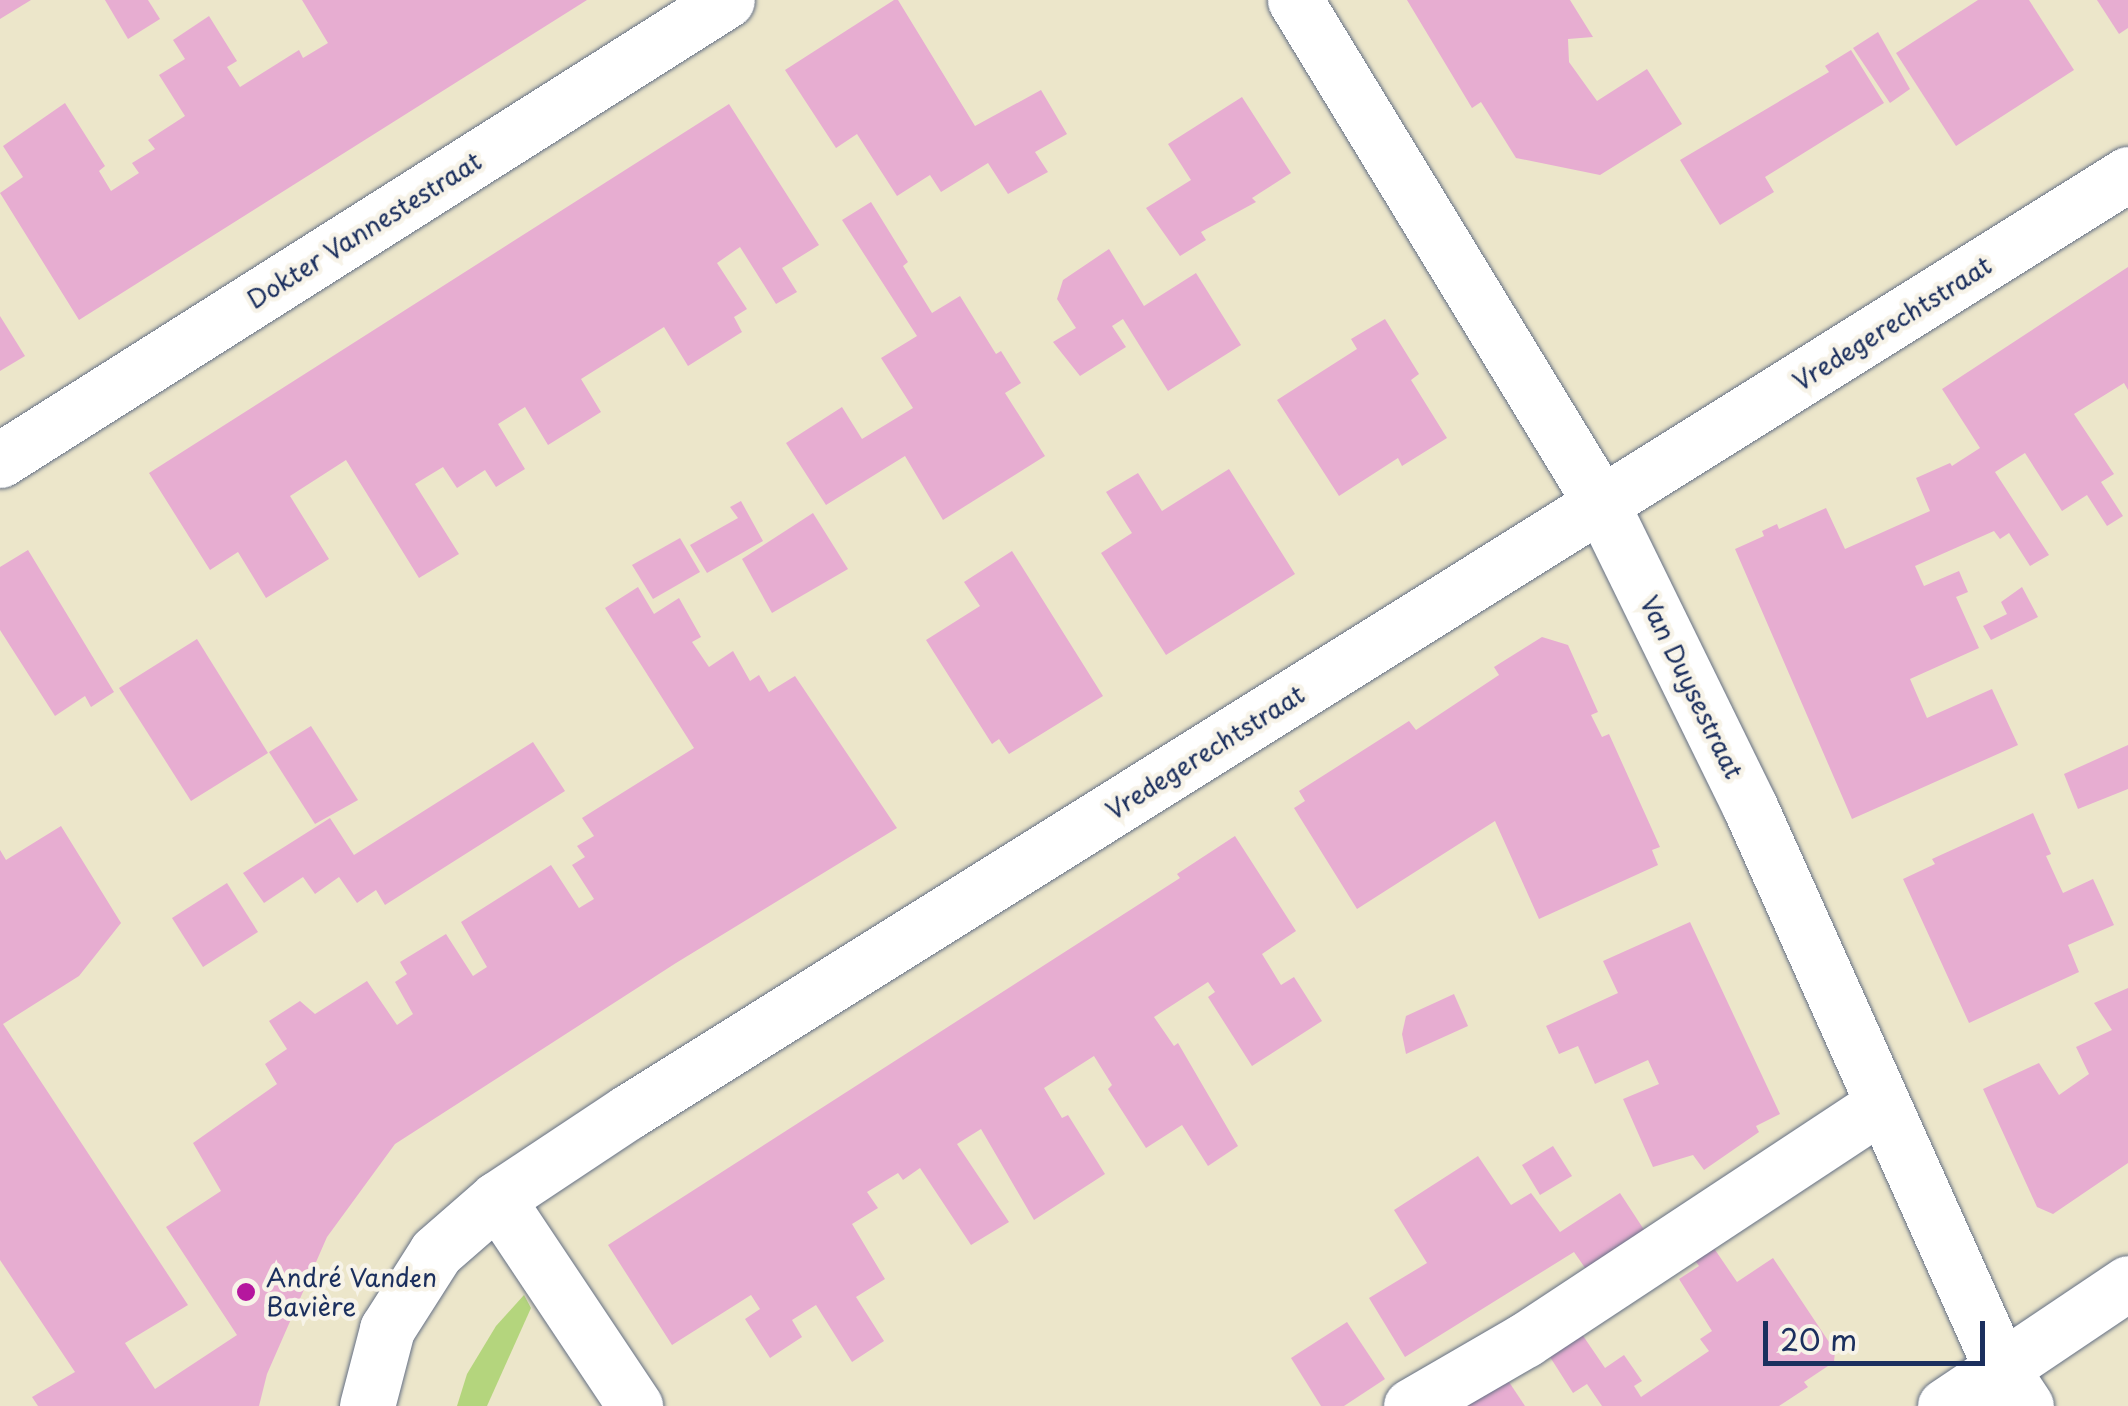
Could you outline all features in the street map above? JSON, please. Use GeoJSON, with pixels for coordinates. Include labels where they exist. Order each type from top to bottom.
{"type":"FeatureCollection","features":[{"type":"Feature","properties":{"kind":"street","name":"Dokter Vannestestraat"},"geometry":{"type":"LineString","coordinates":[[0,460],[728,0]]}},
{"type":"Feature","properties":{"kind":"street","name":"Van Duysestraat"},"geometry":{"type":"LineString","coordinates":[[1296,0],[1602,505],[1750,807],[1881,1105],[2014,1388]]}},
{"type":"Feature","properties":{"kind":"street","name":"Vredegerechtstraat"},"geometry":{"type":"LineString","coordinates":[[367,1406],[387,1329],[436,1252],[497,1198],[628,1112],[2128,174]]}},
{"type":"Feature","properties":{"kind":"street"},"geometry":{"type":"LineString","coordinates":[[1411,1406],[1526,1340],[1881,1105]]}},
{"type":"Feature","properties":{"kind":"street"},"geometry":{"type":"LineString","coordinates":[[497,1198],[635,1406]]}},
{"type":"Feature","properties":{"kind":"street"},"geometry":{"type":"LineString","coordinates":[[1944,1406],[2014,1388],[2128,1284]]}},
{"type":"Feature","properties":{"kind":"green space"},"geometry":{"type":"Polygon","coordinates":[[[524,1295],[531,1308],[487,1406],[457,1406],[467,1374],[496,1326],[524,1295]]]}},
{"type":"Feature","properties":{"kind":"building"},"geometry":{"type":"Polygon","coordinates":[[[0,0],[31,0],[0,19],[0,0]]]}},
{"type":"Feature","properties":{"kind":"building"},"geometry":{"type":"Polygon","coordinates":[[[105,0],[148,0],[160,19],[128,39],[105,0]]]}},
{"type":"Feature","properties":{"kind":"building"},"geometry":{"type":"Polygon","coordinates":[[[302,0],[587,0],[79,320],[0,193],[23,177],[3,146],[65,103],[105,166],[99,171],[111,191],[139,173],[132,163],[155,149],[148,140],[185,116],[159,75],[185,59],[173,40],[209,16],[237,61],[227,67],[240,87],[299,50],[303,58],[328,43],[302,0]]]}},
{"type":"Feature","properties":{"kind":"building"},"geometry":{"type":"Polygon","coordinates":[[[898,0],[975,126],[1041,90],[1067,134],[1035,152],[1048,172],[1008,194],[988,163],[941,192],[930,175],[897,196],[857,134],[836,148],[785,70],[898,0]]]}},
{"type":"Feature","properties":{"kind":"building"},"geometry":{"type":"Polygon","coordinates":[[[1407,0],[1570,0],[1593,37],[1568,39],[1569,62],[1597,101],[1647,69],[1682,124],[1600,175],[1516,158],[1481,102],[1472,108],[1407,0]]]}},
{"type":"Feature","properties":{"kind":"building"},"geometry":{"type":"Polygon","coordinates":[[[1978,0],[2029,0],[2074,70],[1956,146],[1896,53],[1978,0]]]}},
{"type":"Feature","properties":{"kind":"building"},"geometry":{"type":"Polygon","coordinates":[[[2097,0],[2128,0],[2128,28],[2119,34],[2097,0]]]}},
{"type":"Feature","properties":{"kind":"building"},"geometry":{"type":"Polygon","coordinates":[[[1878,32],[1910,89],[1890,103],[1853,48],[1878,32]]]}},
{"type":"Feature","properties":{"kind":"building"},"geometry":{"type":"Polygon","coordinates":[[[1851,50],[1884,103],[1765,177],[1774,192],[1720,225],[1680,160],[1829,72],[1825,66],[1851,50]]]}},
{"type":"Feature","properties":{"kind":"building"},"geometry":{"type":"Polygon","coordinates":[[[1242,97],[1291,173],[1252,198],[1256,202],[1201,232],[1206,240],[1180,256],[1146,208],[1191,180],[1168,144],[1242,97]]]}},
{"type":"Feature","properties":{"kind":"building"},"geometry":{"type":"Polygon","coordinates":[[[729,104],[819,245],[782,268],[797,292],[776,304],[740,247],[717,263],[747,309],[734,317],[742,332],[688,366],[664,327],[581,379],[601,412],[548,445],[525,407],[498,424],[525,469],[496,487],[485,470],[457,488],[443,467],[415,484],[459,554],[419,578],[346,460],[290,496],[329,559],[266,598],[238,552],[210,570],[149,473],[729,104]]]}},
{"type":"Feature","properties":{"kind":"building"},"geometry":{"type":"Polygon","coordinates":[[[871,202],[908,262],[903,266],[932,313],[960,296],[996,354],[1001,351],[1021,383],[1005,393],[1045,456],[943,520],[905,456],[826,505],[786,443],[842,407],[862,439],[913,408],[881,358],[917,336],[842,220],[871,202]]]}},
{"type":"Feature","properties":{"kind":"building"},"geometry":{"type":"Polygon","coordinates":[[[1109,249],[1144,306],[1196,273],[1241,345],[1168,391],[1123,319],[1112,326],[1126,347],[1080,376],[1053,342],[1076,328],[1057,299],[1063,280],[1109,249]]]}},
{"type":"Feature","properties":{"kind":"building"},"geometry":{"type":"Polygon","coordinates":[[[2128,267],[2128,390],[2124,383],[2074,414],[2114,474],[2101,482],[2123,516],[2107,526],[2087,495],[2062,511],[2025,453],[1995,472],[2049,555],[2030,566],[2009,533],[2000,539],[1994,531],[1915,566],[1924,586],[1959,571],[1968,592],[1956,597],[1979,648],[1910,679],[1927,718],[1992,689],[2018,745],[1852,819],[1735,549],[1764,536],[1762,531],[1777,524],[1779,529],[1826,508],[1845,549],[1930,511],[1916,478],[1950,463],[1952,466],[1980,448],[1942,389],[2128,267]]]}},
{"type":"Feature","properties":{"kind":"building"},"geometry":{"type":"Polygon","coordinates":[[[0,316],[25,356],[0,371],[0,316]]]}},
{"type":"Feature","properties":{"kind":"building"},"geometry":{"type":"Polygon","coordinates":[[[1385,319],[1419,374],[1411,380],[1447,438],[1402,466],[1398,458],[1339,496],[1277,400],[1357,349],[1351,339],[1385,319]]]}},
{"type":"Feature","properties":{"kind":"building"},"geometry":{"type":"Polygon","coordinates":[[[1229,469],[1295,574],[1166,655],[1101,553],[1132,533],[1106,492],[1138,473],[1162,511],[1229,469]]]}},
{"type":"Feature","properties":{"kind":"building"},"geometry":{"type":"Polygon","coordinates":[[[741,501],[763,541],[707,573],[690,545],[738,518],[730,507],[741,501]]]}},
{"type":"Feature","properties":{"kind":"building"},"geometry":{"type":"Polygon","coordinates":[[[813,513],[848,569],[772,613],[742,559],[813,513]]]}},
{"type":"Feature","properties":{"kind":"building"},"geometry":{"type":"Polygon","coordinates":[[[680,538],[700,572],[653,599],[632,565],[680,538]]]}},
{"type":"Feature","properties":{"kind":"building"},"geometry":{"type":"Polygon","coordinates":[[[28,550],[114,692],[91,707],[85,696],[55,716],[0,630],[0,567],[28,550]]]}},
{"type":"Feature","properties":{"kind":"building"},"geometry":{"type":"Polygon","coordinates":[[[1012,551],[1103,696],[1009,754],[999,739],[992,744],[926,640],[980,606],[964,582],[1012,551]]]}},
{"type":"Feature","properties":{"kind":"building"},"geometry":{"type":"Polygon","coordinates":[[[638,587],[654,614],[679,598],[701,637],[692,642],[709,667],[733,651],[750,681],[759,675],[769,692],[795,676],[897,828],[676,963],[395,1144],[327,1237],[267,1374],[259,1406],[38,1406],[32,1397],[75,1372],[0,1260],[0,850],[6,860],[61,826],[121,923],[79,976],[3,1024],[188,1305],[125,1343],[155,1389],[237,1335],[166,1227],[221,1191],[193,1143],[277,1084],[265,1064],[287,1049],[269,1021],[300,1001],[315,1014],[367,981],[397,1025],[413,1014],[395,982],[407,974],[400,962],[446,934],[473,976],[487,967],[461,922],[551,865],[579,908],[594,899],[572,865],[585,857],[577,846],[594,836],[582,818],[694,748],[605,608],[638,587]]]}},
{"type":"Feature","properties":{"kind":"building"},"geometry":{"type":"Polygon","coordinates":[[[2022,587],[2038,617],[1991,640],[1983,626],[2007,614],[2001,602],[2022,587]]]}},
{"type":"Feature","properties":{"kind":"building"},"geometry":{"type":"Polygon","coordinates":[[[1542,637],[1568,645],[1598,712],[1591,715],[1602,737],[1609,734],[1660,847],[1652,850],[1658,865],[1539,919],[1495,821],[1357,909],[1294,808],[1305,801],[1299,791],[1409,721],[1416,730],[1499,675],[1494,667],[1542,637]]]}},
{"type":"Feature","properties":{"kind":"building"},"geometry":{"type":"Polygon","coordinates":[[[197,639],[268,753],[191,801],[119,688],[197,639]]]}},
{"type":"Feature","properties":{"kind":"building"},"geometry":{"type":"Polygon","coordinates":[[[311,726],[358,800],[315,824],[269,752],[311,726]]]}},
{"type":"Feature","properties":{"kind":"building"},"geometry":{"type":"Polygon","coordinates":[[[533,742],[565,791],[385,905],[376,890],[357,903],[339,877],[315,894],[303,877],[264,903],[243,873],[330,818],[354,855],[533,742]]]}},
{"type":"Feature","properties":{"kind":"building"},"geometry":{"type":"Polygon","coordinates":[[[2128,745],[2128,789],[2078,809],[2064,774],[2128,745]]]}},
{"type":"Feature","properties":{"kind":"building"},"geometry":{"type":"Polygon","coordinates":[[[2033,813],[2063,893],[2093,879],[2114,925],[2068,945],[2079,972],[1969,1023],[1903,879],[1935,864],[1932,859],[2033,813]]]}},
{"type":"Feature","properties":{"kind":"building"},"geometry":{"type":"Polygon","coordinates":[[[1235,836],[1296,931],[1262,954],[1281,985],[1294,977],[1322,1021],[1252,1066],[1208,997],[1215,992],[1208,982],[1154,1017],[1174,1046],[1178,1043],[1238,1146],[1208,1166],[1182,1125],[1146,1148],[1108,1089],[1112,1085],[1094,1056],[1044,1088],[1062,1118],[1068,1115],[1105,1174],[1034,1220],[981,1129],[957,1144],[1009,1222],[971,1245],[920,1168],[903,1180],[898,1173],[867,1192],[878,1208],[852,1224],[885,1279],[856,1297],[884,1341],[852,1362],[816,1305],[792,1320],[802,1337],[770,1358],[745,1319],[760,1309],[751,1295],[672,1345],[608,1245],[1180,878],[1177,874],[1235,836]]]}},
{"type":"Feature","properties":{"kind":"building"},"geometry":{"type":"Polygon","coordinates":[[[227,883],[258,932],[203,967],[172,918],[227,883]]]}},
{"type":"Feature","properties":{"kind":"building"},"geometry":{"type":"Polygon","coordinates":[[[1690,922],[1780,1114],[1756,1126],[1759,1132],[1704,1170],[1693,1155],[1653,1167],[1623,1099],[1659,1084],[1648,1060],[1595,1084],[1578,1046],[1559,1054],[1546,1026],[1618,993],[1603,961],[1690,922]]]}},
{"type":"Feature","properties":{"kind":"building"},"geometry":{"type":"Polygon","coordinates":[[[2128,988],[2128,1163],[2053,1214],[2037,1207],[1983,1089],[2039,1063],[2059,1095],[2089,1074],[2076,1047],[2112,1030],[2094,1003],[2128,988]]]}},
{"type":"Feature","properties":{"kind":"building"},"geometry":{"type":"Polygon","coordinates":[[[1454,994],[1468,1026],[1406,1054],[1402,1034],[1406,1016],[1454,994]]]}},
{"type":"Feature","properties":{"kind":"building"},"geometry":{"type":"Polygon","coordinates":[[[1553,1146],[1572,1176],[1540,1195],[1522,1165],[1553,1146]]]}},
{"type":"Feature","properties":{"kind":"building"},"geometry":{"type":"Polygon","coordinates":[[[1478,1156],[1511,1205],[1531,1193],[1560,1232],[1620,1193],[1654,1245],[1597,1285],[1574,1252],[1405,1357],[1369,1298],[1427,1263],[1394,1210],[1478,1156]]]}},
{"type":"Feature","properties":{"kind":"building"},"geometry":{"type":"Polygon","coordinates":[[[1707,1238],[1737,1282],[1773,1258],[1835,1351],[1834,1362],[1804,1382],[1808,1387],[1779,1406],[1602,1406],[1587,1384],[1573,1393],[1543,1346],[1575,1324],[1605,1368],[1624,1355],[1642,1381],[1634,1386],[1641,1397],[1709,1351],[1700,1339],[1712,1331],[1679,1279],[1699,1266],[1688,1251],[1707,1238]]]}},
{"type":"Feature","properties":{"kind":"building"},"geometry":{"type":"Polygon","coordinates":[[[1347,1322],[1385,1379],[1344,1406],[1321,1406],[1291,1358],[1347,1322]]]}},
{"type":"Feature","properties":{"kind":"building"},"geometry":{"type":"Polygon","coordinates":[[[1503,1373],[1525,1406],[1455,1406],[1503,1373]]]}},
{"type":"Feature","properties":{"kind":"place","name":"André Vanden Bavière"},"geometry":{"type":"Point","coordinates":[246,1292]}}]}
